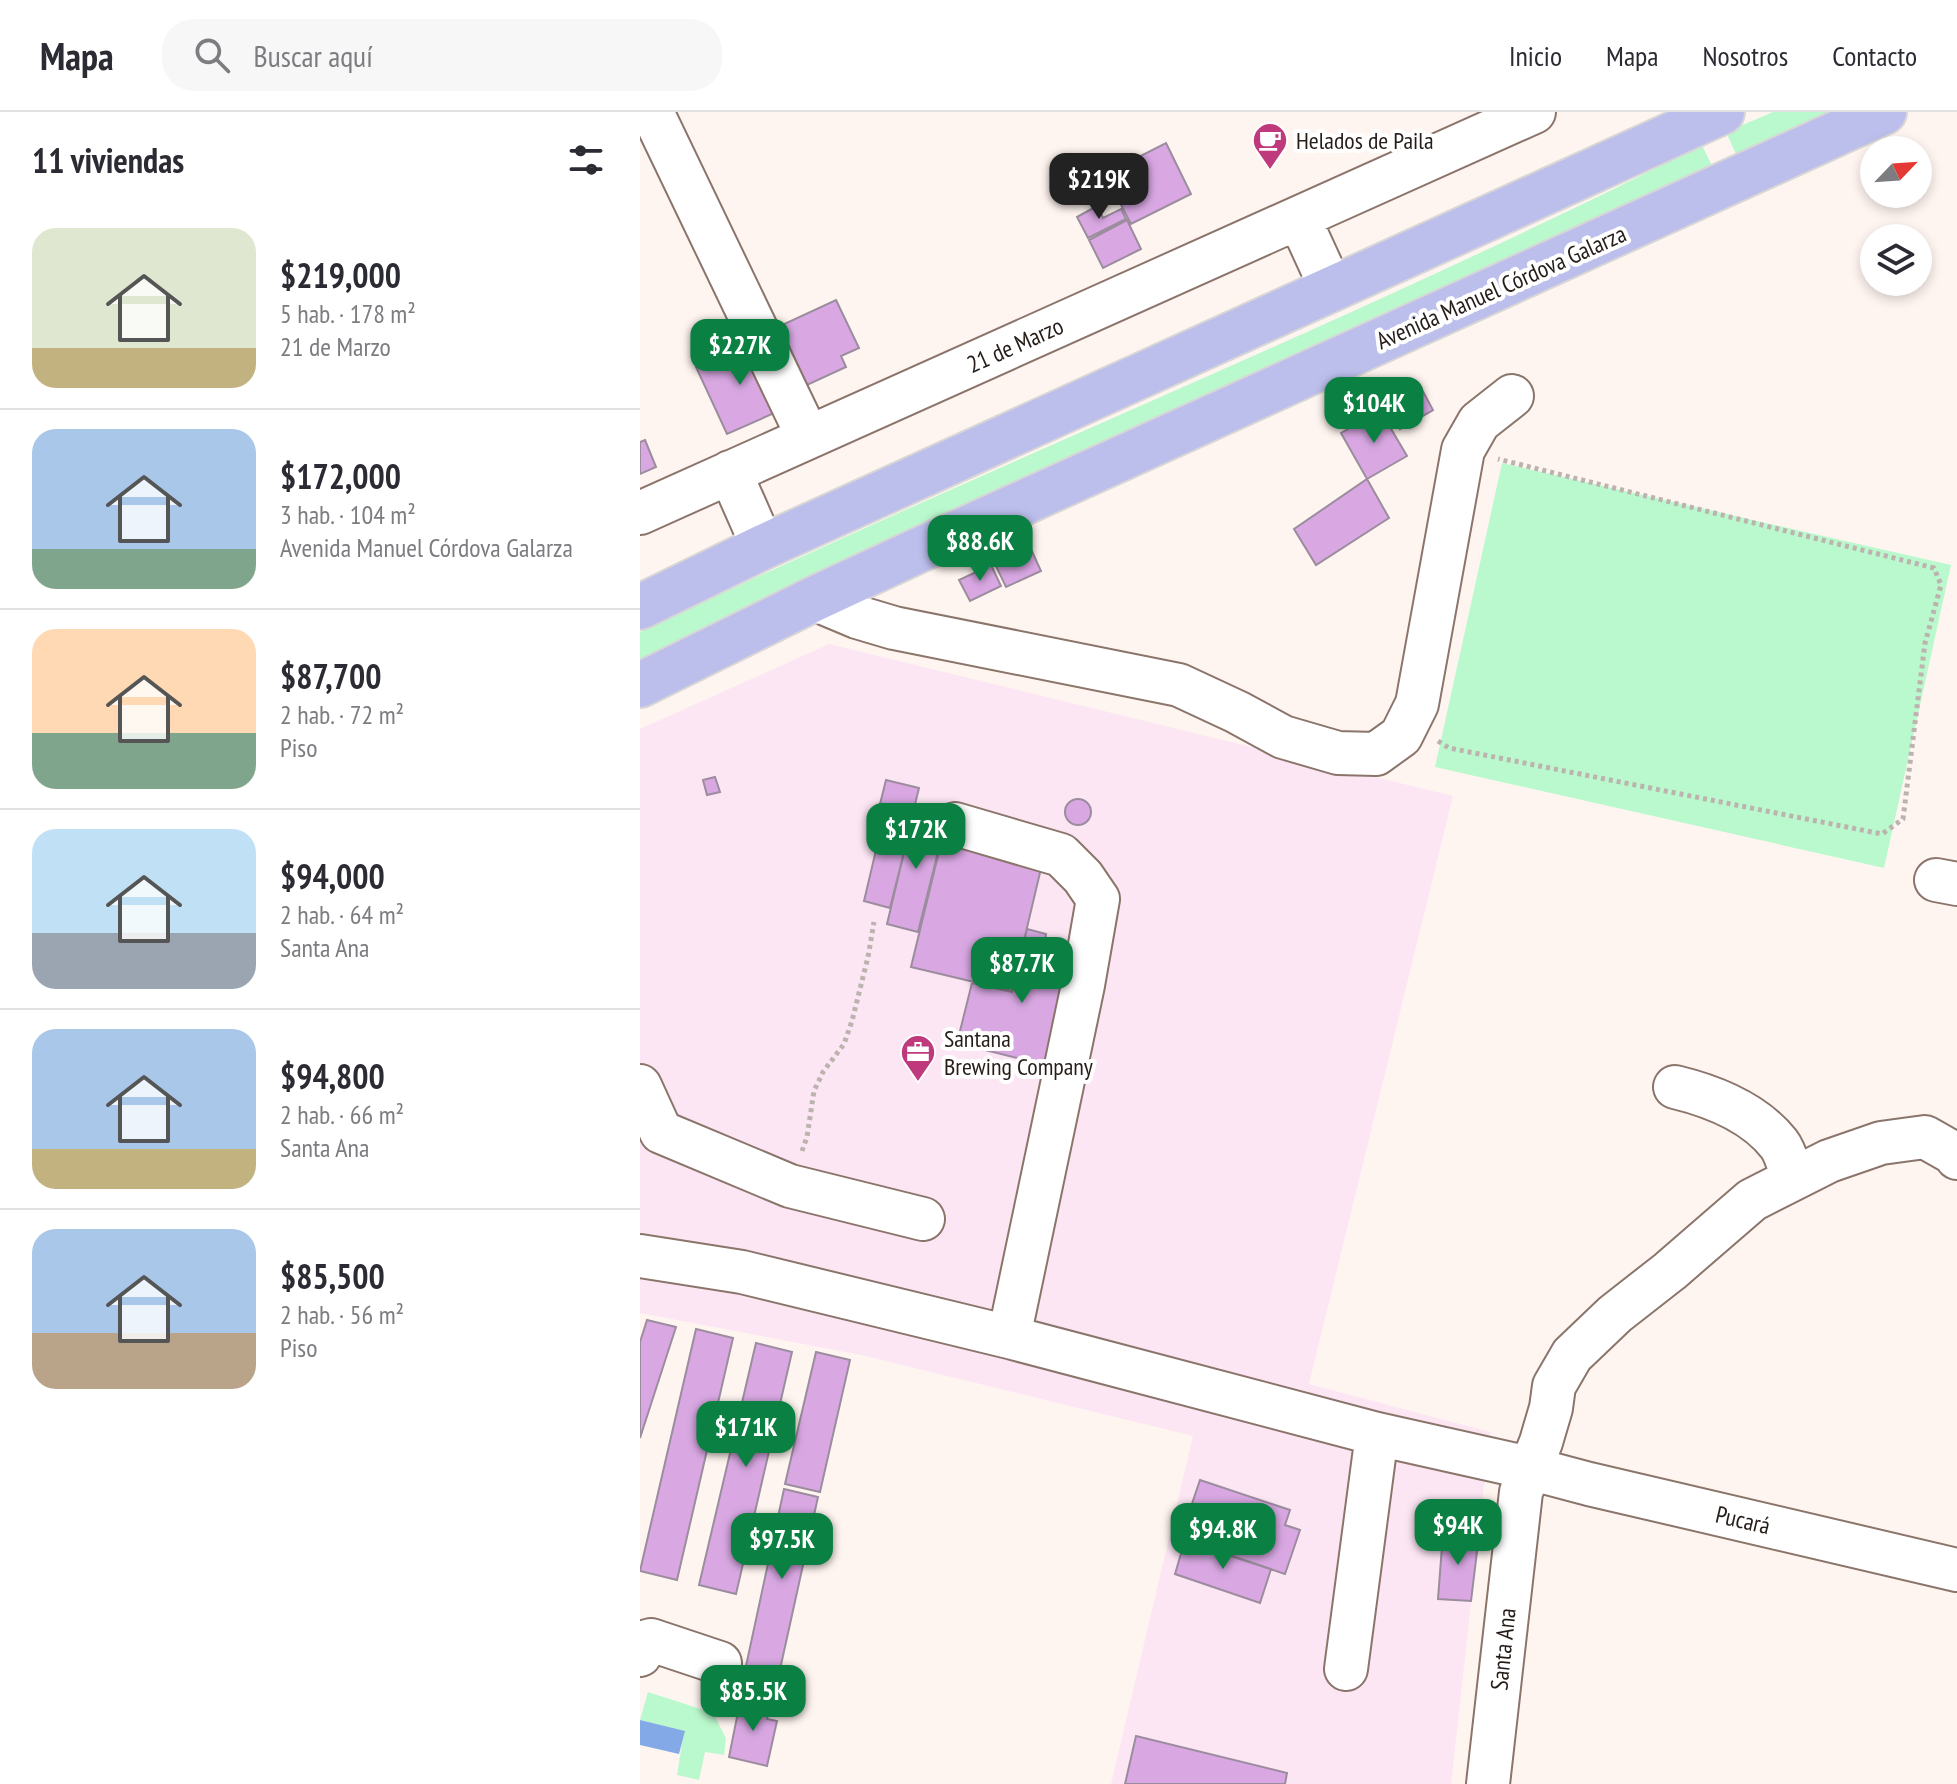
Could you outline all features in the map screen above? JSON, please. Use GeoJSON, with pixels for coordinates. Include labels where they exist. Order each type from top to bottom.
{"type":"FeatureCollection","features":[{"type":"Feature","properties":{"kind":"main road","name":"Avenida Manuel Córdova Galarza"},"geometry":{"type":"LineString","coordinates":[[640,685],[814,599],[1884,112]]}},
{"type":"Feature","properties":{"kind":"main road"},"geometry":{"type":"LineString","coordinates":[[640,607],[763,547],[1715,115],[1738,179]]}},
{"type":"Feature","properties":{"kind":"street"},"geometry":{"type":"LineString","coordinates":[[652,112],[808,437]]}},
{"type":"Feature","properties":{"kind":"street","name":"21 de Marzo"},"geometry":{"type":"LineString","coordinates":[[640,513],[1534,112]]}},
{"type":"Feature","properties":{"kind":"street"},"geometry":{"type":"LineString","coordinates":[[1299,218],[1331,288]]}},
{"type":"Feature","properties":{"kind":"street"},"geometry":{"type":"LineString","coordinates":[[814,599],[894,628],[1179,685],[1283,737],[1338,753],[1376,754],[1401,736],[1417,704],[1463,450],[1479,422],[1512,396]]}},
{"type":"Feature","properties":{"kind":"street"},"geometry":{"type":"LineString","coordinates":[[730,472],[763,547]]}},
{"type":"Feature","properties":{"kind":"street"},"geometry":{"type":"LineString","coordinates":[[955,824],[1061,855],[1083,877],[1098,899],[1083,985],[1009,1337]]}},
{"type":"Feature","properties":{"kind":"street"},"geometry":{"type":"LineString","coordinates":[[640,1086],[651,1137],[790,1186],[923,1219]]}},
{"type":"Feature","properties":{"kind":"street"},"geometry":{"type":"LineString","coordinates":[[1675,1087],[1729,1105],[1765,1129],[1781,1146],[1793,1179]]}},
{"type":"Feature","properties":{"kind":"street","name":"Santa Ana"},"geometry":{"type":"LineString","coordinates":[[1488,1784],[1521,1492],[1541,1442],[1554,1386],[1572,1355],[1615,1314],[1752,1200],[1793,1179],[1829,1161],[1881,1143],[1925,1137],[1957,1158]]}},
{"type":"Feature","properties":{"kind":"street","name":"Pucará"},"geometry":{"type":"LineString","coordinates":[[640,1256],[742,1272],[1009,1337],[1377,1434],[1957,1570]]}},
{"type":"Feature","properties":{"kind":"street"},"geometry":{"type":"LineString","coordinates":[[1346,1669],[1377,1434]]}},
{"type":"Feature","properties":{"kind":"street"},"geometry":{"type":"LineString","coordinates":[[640,1655],[644,1642],[651,1640],[720,1663]]}},
{"type":"Feature","properties":{"kind":"path"},"geometry":{"type":"LineString","coordinates":[[1433,737],[1449,748],[1882,834],[1903,819],[1925,643],[1941,585],[1934,568],[1497,458],[1512,396]]}},
{"type":"Feature","properties":{"kind":"path"},"geometry":{"type":"LineString","coordinates":[[790,1186],[807,1137],[814,1091],[823,1072],[844,1044],[852,1021],[874,922]]}},
{"type":"Feature","properties":{"kind":"shaded area"},"geometry":{"type":"Polygon","coordinates":[[[829,644],[1453,796],[1309,1384],[1490,1432],[1451,1784],[1111,1784],[1193,1436],[861,1355],[640,1313],[640,729],[829,644]]]}},
{"type":"Feature","properties":{"kind":"green space"},"geometry":{"type":"Polygon","coordinates":[[[1773,112],[1845,112],[1739,161],[1726,132],[1773,112]]]}},
{"type":"Feature","properties":{"kind":"green space"},"geometry":{"type":"Polygon","coordinates":[[[1702,145],[1715,172],[809,579],[640,660],[640,632],[796,559],[1446,269],[1702,145]]]}},
{"type":"Feature","properties":{"kind":"green space"},"geometry":{"type":"Polygon","coordinates":[[[1502,463],[1951,565],[1884,868],[1435,767],[1502,463]]]}},
{"type":"Feature","properties":{"kind":"green space"},"geometry":{"type":"Polygon","coordinates":[[[648,1692],[713,1713],[726,1738],[724,1755],[705,1752],[699,1780],[677,1775],[684,1731],[640,1720],[648,1692]]]}},
{"type":"Feature","properties":{"kind":"water"},"geometry":{"type":"Polygon","coordinates":[[[640,1720],[685,1731],[679,1754],[640,1745],[640,1720]]]}},
{"type":"Feature","properties":{"kind":"building"},"geometry":{"type":"Polygon","coordinates":[[[1166,143],[1191,194],[1131,224],[1105,174],[1166,143]]]}},
{"type":"Feature","properties":{"kind":"building"},"geometry":{"type":"Polygon","coordinates":[[[1097,206],[1103,218],[1121,209],[1126,219],[1088,238],[1077,217],[1097,206]]]}},
{"type":"Feature","properties":{"kind":"building"},"geometry":{"type":"Polygon","coordinates":[[[1127,220],[1141,249],[1103,268],[1089,240],[1127,220]]]}},
{"type":"Feature","properties":{"kind":"building"},"geometry":{"type":"Polygon","coordinates":[[[836,300],[859,348],[841,356],[846,367],[807,385],[780,326],[836,300]]]}},
{"type":"Feature","properties":{"kind":"building"},"geometry":{"type":"Polygon","coordinates":[[[755,340],[781,410],[727,434],[696,367],[755,340]]]}},
{"type":"Feature","properties":{"kind":"building"},"geometry":{"type":"Polygon","coordinates":[[[1419,384],[1433,410],[1400,429],[1386,403],[1419,384]]]}},
{"type":"Feature","properties":{"kind":"building"},"geometry":{"type":"Polygon","coordinates":[[[1380,410],[1407,456],[1367,479],[1341,433],[1380,410]]]}},
{"type":"Feature","properties":{"kind":"building"},"geometry":{"type":"Polygon","coordinates":[[[645,440],[656,467],[640,474],[640,442],[645,440]]]}},
{"type":"Feature","properties":{"kind":"building"},"geometry":{"type":"Polygon","coordinates":[[[1367,479],[1389,518],[1316,565],[1294,529],[1367,479]]]}},
{"type":"Feature","properties":{"kind":"building"},"geometry":{"type":"Polygon","coordinates":[[[1030,547],[1041,571],[1006,587],[995,564],[1030,547]]]}},
{"type":"Feature","properties":{"kind":"building"},"geometry":{"type":"Polygon","coordinates":[[[991,565],[1001,586],[970,601],[959,580],[991,565]]]}},
{"type":"Feature","properties":{"kind":"building"},"geometry":{"type":"Polygon","coordinates":[[[715,777],[720,792],[707,795],[703,780],[715,777]]]}},
{"type":"Feature","properties":{"kind":"building"},"geometry":{"type":"Polygon","coordinates":[[[886,780],[919,788],[904,849],[871,840],[886,780]]]}},
{"type":"Feature","properties":{"kind":"building"},"geometry":{"type":"Polygon","coordinates":[[[1078,799],[1087,803],[1091,812],[1087,821],[1078,825],[1069,821],[1065,812],[1069,803],[1078,799]]]}},
{"type":"Feature","properties":{"kind":"building"},"geometry":{"type":"Polygon","coordinates":[[[914,811],[946,820],[918,932],[887,924],[914,811]]]}},
{"type":"Feature","properties":{"kind":"building"},"geometry":{"type":"Polygon","coordinates":[[[943,835],[1043,860],[1012,991],[911,967],[943,835]]]}},
{"type":"Feature","properties":{"kind":"building"},"geometry":{"type":"Polygon","coordinates":[[[877,846],[904,852],[890,908],[864,901],[877,846]]]}},
{"type":"Feature","properties":{"kind":"building"},"geometry":{"type":"Polygon","coordinates":[[[1027,929],[1046,934],[1045,940],[1076,949],[1049,1066],[957,1043],[972,983],[1012,992],[1027,929]]]}},
{"type":"Feature","properties":{"kind":"building"},"geometry":{"type":"Polygon","coordinates":[[[647,1320],[676,1327],[640,1438],[640,1342],[647,1320]]]}},
{"type":"Feature","properties":{"kind":"building"},"geometry":{"type":"Polygon","coordinates":[[[696,1329],[733,1338],[677,1580],[640,1571],[696,1329]]]}},
{"type":"Feature","properties":{"kind":"building"},"geometry":{"type":"Polygon","coordinates":[[[756,1343],[792,1352],[736,1594],[699,1585],[756,1343]]]}},
{"type":"Feature","properties":{"kind":"building"},"geometry":{"type":"Polygon","coordinates":[[[816,1352],[850,1360],[820,1492],[785,1484],[816,1352]]]}},
{"type":"Feature","properties":{"kind":"building"},"geometry":{"type":"Polygon","coordinates":[[[1200,1480],[1290,1510],[1285,1525],[1300,1530],[1285,1574],[1180,1539],[1200,1480]]]}},
{"type":"Feature","properties":{"kind":"building"},"geometry":{"type":"Polygon","coordinates":[[[784,1489],[818,1497],[779,1674],[746,1666],[784,1489]]]}},
{"type":"Feature","properties":{"kind":"building"},"geometry":{"type":"Polygon","coordinates":[[[1443,1533],[1479,1535],[1471,1601],[1438,1599],[1443,1533]]]}},
{"type":"Feature","properties":{"kind":"building"},"geometry":{"type":"Polygon","coordinates":[[[1185,1540],[1271,1569],[1260,1603],[1175,1574],[1185,1540]]]}},
{"type":"Feature","properties":{"kind":"building"},"geometry":{"type":"Polygon","coordinates":[[[741,1697],[771,1704],[767,1719],[777,1721],[767,1766],[729,1757],[741,1697]]]}},
{"type":"Feature","properties":{"kind":"building"},"geometry":{"type":"Polygon","coordinates":[[[1136,1736],[1287,1773],[1285,1784],[1125,1784],[1136,1736]]]}},
{"type":"Feature","properties":{"kind":"place","name":"Helados de Paila"},"geometry":{"type":"Point","coordinates":[1270,171]}},
{"type":"Feature","properties":{"kind":"place","name":"Santana Brewing Company"},"geometry":{"type":"Point","coordinates":[918,1083]}}]}
